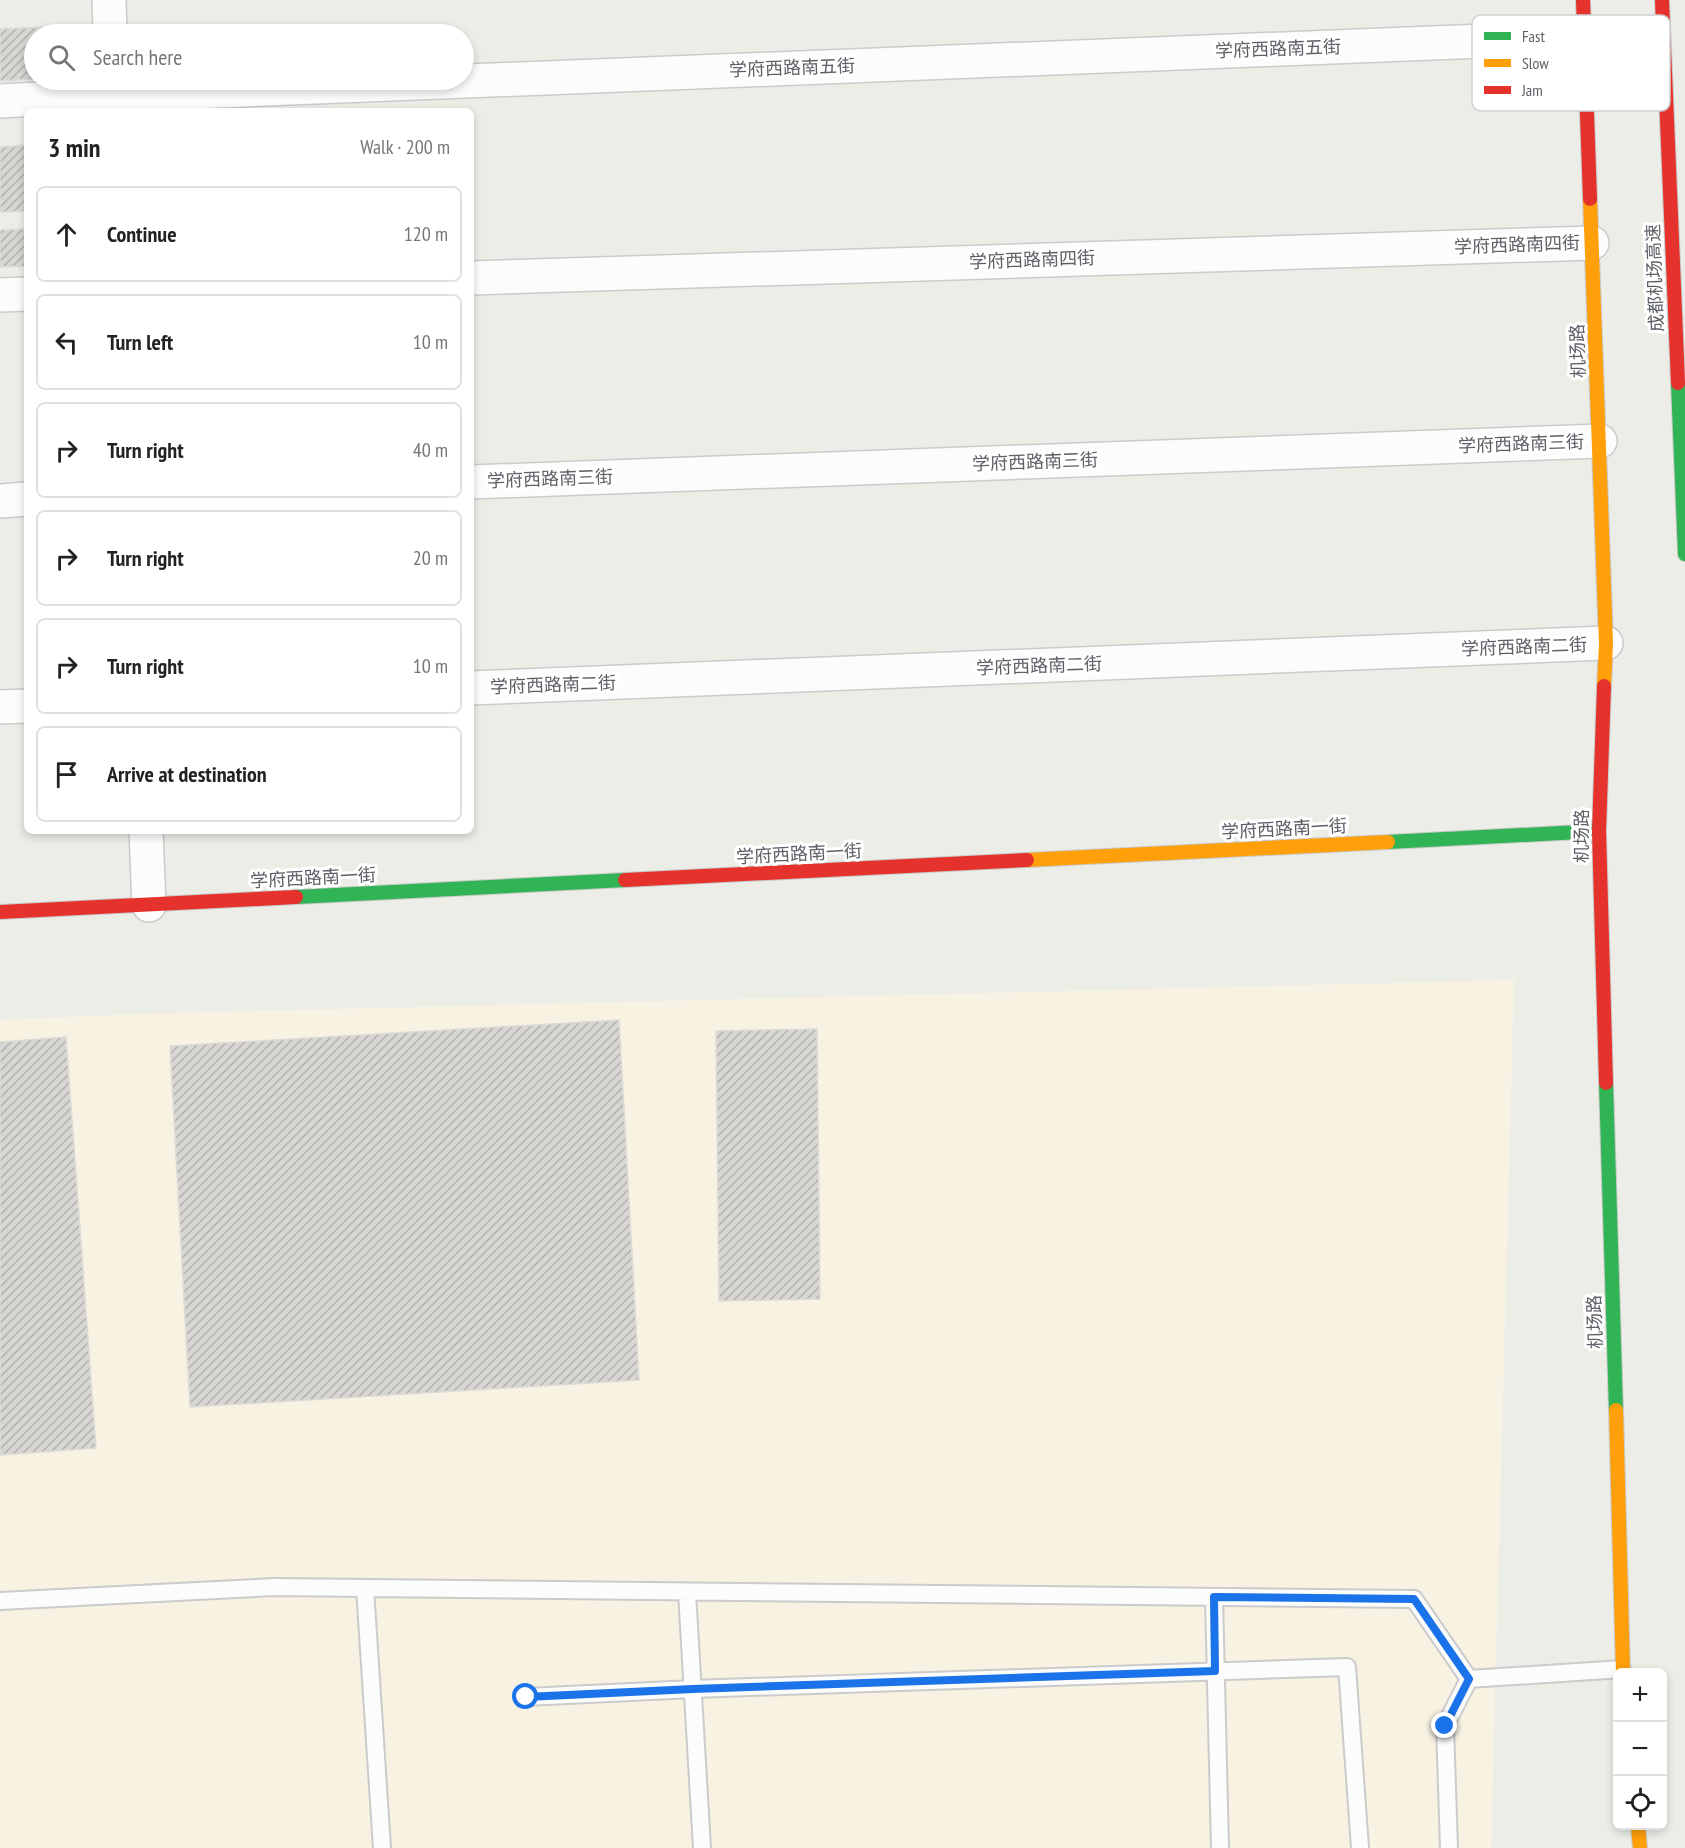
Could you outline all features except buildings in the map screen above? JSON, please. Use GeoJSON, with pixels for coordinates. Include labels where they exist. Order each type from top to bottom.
{"type":"FeatureCollection","features":[{"type":"Feature","properties":{"kind":"main road","name":"机场路"},"geometry":{"type":"LineString","coordinates":[[1583,0],[1584,15]]}},
{"type":"Feature","properties":{"kind":"main road","name":"成都机场高速"},"geometry":{"type":"LineString","coordinates":[[1662,0],[1663,15]]}},
{"type":"Feature","properties":{"kind":"main road","name":"机场路"},"geometry":{"type":"LineString","coordinates":[[1588,111],[1606,644],[1599,831],[1622,1668]]}},
{"type":"Feature","properties":{"kind":"main road","name":"成都机场高速"},"geometry":{"type":"LineString","coordinates":[[1667,111],[1685,554]]}},
{"type":"Feature","properties":{"kind":"main road","name":"学府西路南一街"},"geometry":{"type":"LineString","coordinates":[[0,912],[1599,831]]}},
{"type":"Feature","properties":{"kind":"main road"},"geometry":{"type":"LineString","coordinates":[[1638,1830],[1640,1848]]}},
{"type":"Feature","properties":{"kind":"street"},"geometry":{"type":"LineString","coordinates":[[109,0],[110,24]]}},
{"type":"Feature","properties":{"kind":"street","name":"学府西路南五街"},"geometry":{"type":"LineString","coordinates":[[474,81],[1472,41]]}},
{"type":"Feature","properties":{"kind":"street","name":"学府西路南五街"},"geometry":{"type":"LineString","coordinates":[[0,102],[240,90]]}},
{"type":"Feature","properties":{"kind":"street","name":"学府西路南四街"},"geometry":{"type":"LineString","coordinates":[[474,278],[1592,243]]}},
{"type":"Feature","properties":{"kind":"street"},"geometry":{"type":"LineString","coordinates":[[0,295],[24,294]]}},
{"type":"Feature","properties":{"kind":"street","name":"学府西路南三街"},"geometry":{"type":"LineString","coordinates":[[474,482],[1599,441]]}},
{"type":"Feature","properties":{"kind":"street"},"geometry":{"type":"LineString","coordinates":[[0,501],[24,499]]}},
{"type":"Feature","properties":{"kind":"street","name":"学府西路南二街"},"geometry":{"type":"LineString","coordinates":[[474,688],[1606,644]]}},
{"type":"Feature","properties":{"kind":"street"},"geometry":{"type":"LineString","coordinates":[[0,707],[24,706]]}},
{"type":"Feature","properties":{"kind":"street"},"geometry":{"type":"LineString","coordinates":[[146,834],[149,905]]}},
{"type":"Feature","properties":{"kind":"lane"},"geometry":{"type":"LineString","coordinates":[[0,1602],[274,1587],[1414,1599],[1469,1679]]}},
{"type":"Feature","properties":{"kind":"lane"},"geometry":{"type":"LineString","coordinates":[[365,1588],[382,1848]]}},
{"type":"Feature","properties":{"kind":"lane"},"geometry":{"type":"LineString","coordinates":[[687,1592],[702,1848]]}},
{"type":"Feature","properties":{"kind":"lane"},"geometry":{"type":"LineString","coordinates":[[1214,1597],[1220,1848]]}},
{"type":"Feature","properties":{"kind":"lane"},"geometry":{"type":"LineString","coordinates":[[526,1697],[693,1689],[1347,1667],[1360,1848]]}},
{"type":"Feature","properties":{"kind":"lane"},"geometry":{"type":"LineString","coordinates":[[1469,1679],[1613,1671]]}},
{"type":"Feature","properties":{"kind":"lane"},"geometry":{"type":"LineString","coordinates":[[1449,1848],[1445,1726],[1469,1679]]}},
{"type":"Feature","properties":{"kind":"shaded area"},"geometry":{"type":"Polygon","coordinates":[[[1514,980],[1491,1848],[0,1848],[0,1020],[136,1014],[1514,980]]]}},
{"type":"Feature","properties":{"kind":"traffic: fast"},"geometry":{"type":"LineString","coordinates":[[1678,383],[1685,554]]}},
{"type":"Feature","properties":{"kind":"traffic: fast"},"geometry":{"type":"LineString","coordinates":[[1388,842],[1599,831]]}},
{"type":"Feature","properties":{"kind":"traffic: fast"},"geometry":{"type":"LineString","coordinates":[[296,897],[625,880]]}},
{"type":"Feature","properties":{"kind":"traffic: fast"},"geometry":{"type":"LineString","coordinates":[[1606,1083],[1616,1410]]}},
{"type":"Feature","properties":{"kind":"traffic: slow"},"geometry":{"type":"LineString","coordinates":[[1590,199],[1606,643],[1604,686]]}},
{"type":"Feature","properties":{"kind":"traffic: slow"},"geometry":{"type":"LineString","coordinates":[[1027,860],[1388,842]]}},
{"type":"Feature","properties":{"kind":"traffic: slow"},"geometry":{"type":"LineString","coordinates":[[1616,1410],[1623,1668]]}},
{"type":"Feature","properties":{"kind":"traffic: slow"},"geometry":{"type":"LineString","coordinates":[[1638,1830],[1640,1848]]}},
{"type":"Feature","properties":{"kind":"traffic: jam"},"geometry":{"type":"LineString","coordinates":[[1583,0],[1584,15]]}},
{"type":"Feature","properties":{"kind":"traffic: jam"},"geometry":{"type":"LineString","coordinates":[[1662,0],[1663,15]]}},
{"type":"Feature","properties":{"kind":"traffic: jam"},"geometry":{"type":"LineString","coordinates":[[1587,111],[1590,199]]}},
{"type":"Feature","properties":{"kind":"traffic: jam"},"geometry":{"type":"LineString","coordinates":[[1667,111],[1678,383]]}},
{"type":"Feature","properties":{"kind":"traffic: jam"},"geometry":{"type":"LineString","coordinates":[[1604,686],[1599,831],[1606,1083]]}},
{"type":"Feature","properties":{"kind":"traffic: jam"},"geometry":{"type":"LineString","coordinates":[[625,880],[1027,860]]}},
{"type":"Feature","properties":{"kind":"traffic: jam"},"geometry":{"type":"LineString","coordinates":[[0,912],[296,897]]}},
{"type":"Feature","properties":{"kind":"route"},"geometry":{"type":"LineString","coordinates":[[526,1697],[1215,1671],[1214,1597],[1414,1599],[1469,1679],[1445,1726]]}}]}
